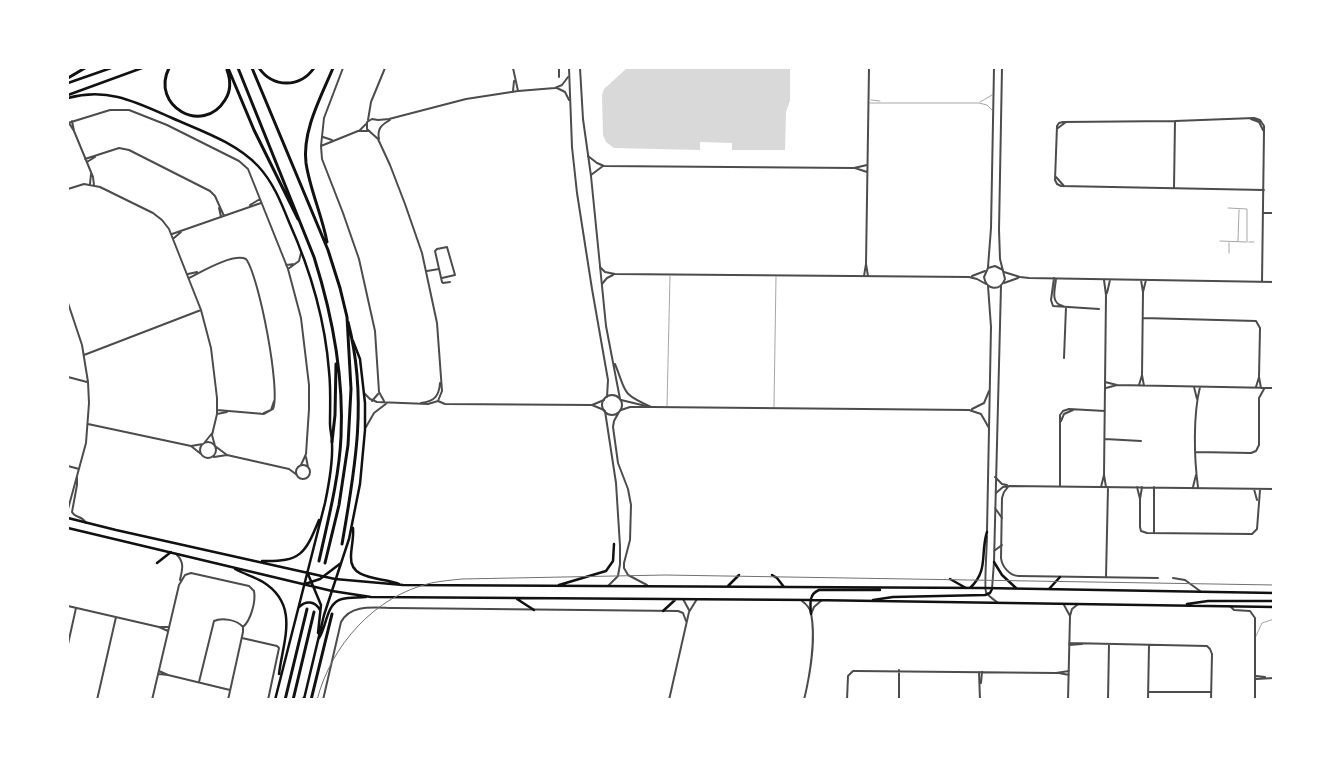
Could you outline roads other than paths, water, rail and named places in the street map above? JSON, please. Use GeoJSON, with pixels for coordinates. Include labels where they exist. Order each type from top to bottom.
{"type":"FeatureCollection","features":[{"type":"Feature","properties":{"kind":"highway"},"geometry":{"type":"LineString","coordinates":[[68,78],[85,68]]}},
{"type":"Feature","properties":{"kind":"highway"},"geometry":{"type":"LineString","coordinates":[[170,68],[165,84],[169,100],[175,108],[183,113],[196,116],[210,114],[224,103],[230,86],[227,68]]}},
{"type":"Feature","properties":{"kind":"highway"},"geometry":{"type":"LineString","coordinates":[[227,68],[258,139],[303,227]]}},
{"type":"Feature","properties":{"kind":"highway"},"geometry":{"type":"LineString","coordinates":[[238,68],[303,227],[321,281],[330,320],[341,395],[341,439],[336,482],[319,561]]}},
{"type":"Feature","properties":{"kind":"highway"},"geometry":{"type":"LineString","coordinates":[[252,68],[328,250],[340,288],[352,340],[358,397],[358,434],[354,474],[342,544]]}},
{"type":"Feature","properties":{"kind":"highway"},"geometry":{"type":"LineString","coordinates":[[260,68],[272,80],[287,84],[301,80],[314,68]]}},
{"type":"Feature","properties":{"kind":"highway"},"geometry":{"type":"LineString","coordinates":[[328,250],[322,217],[308,170],[306,153],[312,123],[333,68]]}},
{"type":"Feature","properties":{"kind":"highway"},"geometry":{"type":"LineString","coordinates":[[325,563],[339,505],[349,436],[351,389],[347,317]]}},
{"type":"Feature","properties":{"kind":"highway"},"geometry":{"type":"LineString","coordinates":[[332,442],[336,415],[336,358]]}},
{"type":"Feature","properties":{"kind":"highway"},"geometry":{"type":"LineString","coordinates":[[285,700],[307,609]]}},
{"type":"Feature","properties":{"kind":"highway"},"geometry":{"type":"LineString","coordinates":[[293,700],[314,612]]}},
{"type":"Feature","properties":{"kind":"highway"},"geometry":{"type":"LineString","coordinates":[[312,700],[332,614]]}},
{"type":"Feature","properties":{"kind":"main road"},"geometry":{"type":"LineString","coordinates":[[68,83],[110,68]]}},
{"type":"Feature","properties":{"kind":"main road"},"geometry":{"type":"LineString","coordinates":[[68,97],[142,68]]}},
{"type":"Feature","properties":{"kind":"main road"},"geometry":{"type":"LineString","coordinates":[[68,97],[94,94],[126,98],[236,148],[252,160],[268,178],[299,244],[322,320],[328,362],[332,442],[329,480],[322,514],[275,700]]}},
{"type":"Feature","properties":{"kind":"main road"},"geometry":{"type":"LineString","coordinates":[[304,699],[318,639],[343,560],[360,484],[365,430],[364,393],[360,359],[352,340]]}},
{"type":"Feature","properties":{"kind":"main road"},"geometry":{"type":"LineString","coordinates":[[254,560],[284,560],[300,554],[308,545],[322,514]]}},
{"type":"Feature","properties":{"kind":"main road"},"geometry":{"type":"LineString","coordinates":[[68,518],[336,579],[403,585],[984,588],[1272,593]]}},
{"type":"Feature","properties":{"kind":"main road"},"geometry":{"type":"LineString","coordinates":[[352,525],[351,558],[356,570],[365,576],[394,581],[403,585]]}},
{"type":"Feature","properties":{"kind":"main road"},"geometry":{"type":"LineString","coordinates":[[68,528],[332,591],[371,596]]}},
{"type":"Feature","properties":{"kind":"main road"},"geometry":{"type":"LineString","coordinates":[[969,589],[982,573],[987,532]]}},
{"type":"Feature","properties":{"kind":"main road"},"geometry":{"type":"LineString","coordinates":[[557,586],[606,571],[613,562],[614,544]]}},
{"type":"Feature","properties":{"kind":"main road"},"geometry":{"type":"LineString","coordinates":[[157,563],[173,553]]}},
{"type":"Feature","properties":{"kind":"main road"},"geometry":{"type":"LineString","coordinates":[[304,584],[324,576],[343,560]]}},
{"type":"Feature","properties":{"kind":"main road"},"geometry":{"type":"LineString","coordinates":[[994,562],[1002,575],[1018,589]]}},
{"type":"Feature","properties":{"kind":"main road"},"geometry":{"type":"LineString","coordinates":[[229,566],[268,585],[284,607],[287,632],[279,682]]}},
{"type":"Feature","properties":{"kind":"main road"},"geometry":{"type":"LineString","coordinates":[[307,573],[320,601],[321,614],[318,639]]}},
{"type":"Feature","properties":{"kind":"main road"},"geometry":{"type":"LineString","coordinates":[[727,586],[739,575]]}},
{"type":"Feature","properties":{"kind":"main road"},"geometry":{"type":"LineString","coordinates":[[772,575],[784,587]]}},
{"type":"Feature","properties":{"kind":"main road"},"geometry":{"type":"LineString","coordinates":[[1048,590],[1060,577]]}},
{"type":"Feature","properties":{"kind":"main road"},"geometry":{"type":"LineString","coordinates":[[950,579],[969,589]]}},
{"type":"Feature","properties":{"kind":"main road"},"geometry":{"type":"LineString","coordinates":[[811,614],[812,594],[820,590],[874,590],[889,588]]}},
{"type":"Feature","properties":{"kind":"main road"},"geometry":{"type":"LineString","coordinates":[[869,601],[893,597],[987,594],[992,589]]}},
{"type":"Feature","properties":{"kind":"main road"},"geometry":{"type":"LineString","coordinates":[[318,639],[329,611],[334,604],[345,598],[371,596],[1274,606]]}},
{"type":"Feature","properties":{"kind":"main road"},"geometry":{"type":"LineString","coordinates":[[516,598],[534,610]]}},
{"type":"Feature","properties":{"kind":"main road"},"geometry":{"type":"LineString","coordinates":[[663,611],[676,599]]}},
{"type":"Feature","properties":{"kind":"main road"},"geometry":{"type":"LineString","coordinates":[[1183,605],[1208,601],[1274,601]]}},
{"type":"Feature","properties":{"kind":"main road"},"geometry":{"type":"LineString","coordinates":[[298,608],[303,603],[311,602],[318,606],[321,614]]}},
{"type":"Feature","properties":{"kind":"street"},"geometry":{"type":"LineString","coordinates":[[343,68],[326,112],[321,146],[324,166],[352,236],[367,290],[374,331],[379,392],[386,402]]}},
{"type":"Feature","properties":{"kind":"street"},"geometry":{"type":"LineString","coordinates":[[358,131],[368,121],[370,108],[385,68]]}},
{"type":"Feature","properties":{"kind":"street"},"geometry":{"type":"LineString","coordinates":[[513,68],[513,91]]}},
{"type":"Feature","properties":{"kind":"street"},"geometry":{"type":"LineString","coordinates":[[559,68],[559,77]]}},
{"type":"Feature","properties":{"kind":"street"},"geometry":{"type":"LineString","coordinates":[[569,68],[572,147],[577,193],[609,384],[607,397]]}},
{"type":"Feature","properties":{"kind":"street"},"geometry":{"type":"LineString","coordinates":[[580,68],[582,110],[591,176],[606,326],[622,406],[613,427],[618,463],[628,489],[631,505],[630,540],[624,568],[628,575],[647,586]]}},
{"type":"Feature","properties":{"kind":"street"},"geometry":{"type":"LineString","coordinates":[[864,276],[866,264],[869,68]]}},
{"type":"Feature","properties":{"kind":"street"},"geometry":{"type":"LineString","coordinates":[[988,268],[991,228],[994,68]]}},
{"type":"Feature","properties":{"kind":"street"},"geometry":{"type":"LineString","coordinates":[[1002,68],[999,230],[1000,256],[1006,276],[1004,283]]}},
{"type":"Feature","properties":{"kind":"street"},"geometry":{"type":"LineString","coordinates":[[368,121],[392,118],[450,102],[513,91],[555,88],[562,85],[569,76]]}},
{"type":"Feature","properties":{"kind":"street"},"geometry":{"type":"LineString","coordinates":[[514,79],[518,91]]}},
{"type":"Feature","properties":{"kind":"street"},"geometry":{"type":"LineString","coordinates":[[555,88],[565,92],[570,102]]}},
{"type":"Feature","properties":{"kind":"street"},"geometry":{"type":"LineString","coordinates":[[370,108],[375,119]]}},
{"type":"Feature","properties":{"kind":"street"},"geometry":{"type":"LineString","coordinates":[[74,130],[68,123],[116,109],[129,110],[142,114],[242,162],[249,171],[288,269],[298,306],[306,349],[309,397],[306,454],[310,471],[307,477],[302,478],[286,468],[227,455],[204,458],[191,446]]}},
{"type":"Feature","properties":{"kind":"street"},"geometry":{"type":"LineString","coordinates":[[372,132],[378,130],[392,118]]}},
{"type":"Feature","properties":{"kind":"street"},"geometry":{"type":"LineString","coordinates":[[1262,282],[1264,190],[1264,126],[1260,120],[1256,118],[1067,122],[1061,124],[1056,130],[1055,175],[1059,182],[1066,186],[1264,190]]}},
{"type":"Feature","properties":{"kind":"street"},"geometry":{"type":"LineString","coordinates":[[378,120],[380,127]]}},
{"type":"Feature","properties":{"kind":"street"},"geometry":{"type":"LineString","coordinates":[[72,121],[94,185]]}},
{"type":"Feature","properties":{"kind":"street"},"geometry":{"type":"LineString","coordinates":[[1174,188],[1175,121]]}},
{"type":"Feature","properties":{"kind":"street"},"geometry":{"type":"LineString","coordinates":[[366,124],[368,130]]}},
{"type":"Feature","properties":{"kind":"street"},"geometry":{"type":"LineString","coordinates":[[321,146],[358,131],[368,130],[380,142]]}},
{"type":"Feature","properties":{"kind":"street"},"geometry":{"type":"LineString","coordinates":[[364,393],[372,400],[431,404],[438,401],[441,393],[436,323],[427,272],[406,204],[380,142],[378,130]]}},
{"type":"Feature","properties":{"kind":"street"},"geometry":{"type":"LineString","coordinates":[[322,137],[335,140]]}},
{"type":"Feature","properties":{"kind":"street"},"geometry":{"type":"LineString","coordinates":[[86,162],[119,148],[126,149],[206,188],[215,196],[221,217]]}},
{"type":"Feature","properties":{"kind":"street"},"geometry":{"type":"LineString","coordinates":[[588,156],[603,166],[855,168],[868,165]]}},
{"type":"Feature","properties":{"kind":"street"},"geometry":{"type":"LineString","coordinates":[[85,159],[95,157]]}},
{"type":"Feature","properties":{"kind":"street"},"geometry":{"type":"LineString","coordinates":[[591,176],[603,166]]}},
{"type":"Feature","properties":{"kind":"street"},"geometry":{"type":"LineString","coordinates":[[855,168],[867,172]]}},
{"type":"Feature","properties":{"kind":"street"},"geometry":{"type":"LineString","coordinates":[[90,185],[91,174]]}},
{"type":"Feature","properties":{"kind":"street"},"geometry":{"type":"LineString","coordinates":[[68,189],[79,185],[94,185],[158,216],[172,234],[201,310],[214,360],[217,414],[213,432],[216,451],[212,458]]}},
{"type":"Feature","properties":{"kind":"street"},"geometry":{"type":"LineString","coordinates":[[250,205],[260,199]]}},
{"type":"Feature","properties":{"kind":"street"},"geometry":{"type":"LineString","coordinates":[[172,234],[261,202]]}},
{"type":"Feature","properties":{"kind":"street"},"geometry":{"type":"LineString","coordinates":[[219,208],[224,216]]}},
{"type":"Feature","properties":{"kind":"street"},"geometry":{"type":"LineString","coordinates":[[1263,213],[1274,213]]}},
{"type":"Feature","properties":{"kind":"street"},"geometry":{"type":"LineString","coordinates":[[174,238],[181,232]]}},
{"type":"Feature","properties":{"kind":"street"},"geometry":{"type":"LineString","coordinates":[[288,269],[301,257],[299,244]]}},
{"type":"Feature","properties":{"kind":"street"},"geometry":{"type":"LineString","coordinates":[[442,278],[455,275],[447,247],[435,250],[443,283],[450,282]]}},
{"type":"Feature","properties":{"kind":"street"},"geometry":{"type":"LineString","coordinates":[[187,274],[237,258],[243,258],[248,262],[260,298],[266,325],[272,365],[274,399],[271,410],[260,414],[217,410]]}},
{"type":"Feature","properties":{"kind":"street"},"geometry":{"type":"LineString","coordinates":[[286,265],[304,264],[310,277]]}},
{"type":"Feature","properties":{"kind":"street"},"geometry":{"type":"LineString","coordinates":[[866,264],[868,276]]}},
{"type":"Feature","properties":{"kind":"street"},"geometry":{"type":"LineString","coordinates":[[969,277],[995,266],[1020,277],[1274,282]]}},
{"type":"Feature","properties":{"kind":"street"},"geometry":{"type":"LineString","coordinates":[[600,267],[608,273],[615,274],[969,277],[977,279],[993,288],[1020,277]]}},
{"type":"Feature","properties":{"kind":"street"},"geometry":{"type":"LineString","coordinates":[[427,272],[439,269]]}},
{"type":"Feature","properties":{"kind":"street"},"geometry":{"type":"LineString","coordinates":[[985,271],[984,279],[987,285],[991,326],[986,575],[984,588],[987,594],[997,602]]}},
{"type":"Feature","properties":{"kind":"street"},"geometry":{"type":"LineString","coordinates":[[189,278],[197,272]]}},
{"type":"Feature","properties":{"kind":"street"},"geometry":{"type":"LineString","coordinates":[[602,284],[607,278],[615,274]]}},
{"type":"Feature","properties":{"kind":"street"},"geometry":{"type":"LineString","coordinates":[[1055,278],[1052,304],[1057,307],[1099,309]]}},
{"type":"Feature","properties":{"kind":"street"},"geometry":{"type":"LineString","coordinates":[[1101,487],[1104,475],[1105,439],[1106,295],[1104,279]]}},
{"type":"Feature","properties":{"kind":"street"},"geometry":{"type":"LineString","coordinates":[[1106,295],[1110,279]]}},
{"type":"Feature","properties":{"kind":"street"},"geometry":{"type":"LineString","coordinates":[[1141,280],[1143,292],[1142,375],[1144,386]]}},
{"type":"Feature","properties":{"kind":"street"},"geometry":{"type":"LineString","coordinates":[[1143,292],[1146,280]]}},
{"type":"Feature","properties":{"kind":"street"},"geometry":{"type":"LineString","coordinates":[[992,589],[1001,286]]}},
{"type":"Feature","properties":{"kind":"street"},"geometry":{"type":"LineString","coordinates":[[68,303],[79,334],[88,382],[86,443],[68,509]]}},
{"type":"Feature","properties":{"kind":"street"},"geometry":{"type":"LineString","coordinates":[[1064,358],[1066,307]]}},
{"type":"Feature","properties":{"kind":"street"},"geometry":{"type":"LineString","coordinates":[[84,355],[201,310]]}},
{"type":"Feature","properties":{"kind":"street"},"geometry":{"type":"LineString","coordinates":[[1143,318],[1253,319],[1258,322],[1260,328],[1259,377],[1261,388]]}},
{"type":"Feature","properties":{"kind":"street"},"geometry":{"type":"LineString","coordinates":[[614,362],[627,394],[651,407]]}},
{"type":"Feature","properties":{"kind":"street"},"geometry":{"type":"LineString","coordinates":[[1138,386],[1142,375]]}},
{"type":"Feature","properties":{"kind":"street"},"geometry":{"type":"LineString","coordinates":[[1256,388],[1259,377]]}},
{"type":"Feature","properties":{"kind":"street"},"geometry":{"type":"LineString","coordinates":[[68,378],[88,382]]}},
{"type":"Feature","properties":{"kind":"street"},"geometry":{"type":"LineString","coordinates":[[418,404],[435,399],[439,393],[440,380]]}},
{"type":"Feature","properties":{"kind":"street"},"geometry":{"type":"LineString","coordinates":[[1105,382],[1117,386]]}},
{"type":"Feature","properties":{"kind":"street"},"geometry":{"type":"LineString","coordinates":[[1105,388],[1117,386],[1274,388]]}},
{"type":"Feature","properties":{"kind":"street"},"geometry":{"type":"LineString","coordinates":[[1194,387],[1197,399]]}},
{"type":"Feature","properties":{"kind":"street"},"geometry":{"type":"LineString","coordinates":[[1198,488],[1196,475],[1197,399],[1200,387]]}},
{"type":"Feature","properties":{"kind":"street"},"geometry":{"type":"LineString","coordinates":[[1196,452],[1251,453],[1256,451],[1259,445],[1260,396],[1265,388]]}},
{"type":"Feature","properties":{"kind":"street"},"geometry":{"type":"LineString","coordinates":[[969,410],[984,403],[990,391]]}},
{"type":"Feature","properties":{"kind":"street"},"geometry":{"type":"LineString","coordinates":[[372,400],[379,392]]}},
{"type":"Feature","properties":{"kind":"street"},"geometry":{"type":"LineString","coordinates":[[592,405],[614,395],[620,399],[651,407]]}},
{"type":"Feature","properties":{"kind":"street"},"geometry":{"type":"LineString","coordinates":[[604,400],[616,483],[620,546],[618,576],[608,586]]}},
{"type":"Feature","properties":{"kind":"street"},"geometry":{"type":"LineString","coordinates":[[438,401],[445,404],[592,405],[612,415],[630,407],[969,410],[981,414],[989,429]]}},
{"type":"Feature","properties":{"kind":"street"},"geometry":{"type":"LineString","coordinates":[[365,430],[374,413],[386,402]]}},
{"type":"Feature","properties":{"kind":"street"},"geometry":{"type":"LineString","coordinates":[[1060,486],[1061,423],[1064,414],[1070,410],[1105,411]]}},
{"type":"Feature","properties":{"kind":"street"},"geometry":{"type":"LineString","coordinates":[[217,414],[227,412]]}},
{"type":"Feature","properties":{"kind":"street"},"geometry":{"type":"LineString","coordinates":[[88,424],[191,446],[211,443],[227,455]]}},
{"type":"Feature","properties":{"kind":"street"},"geometry":{"type":"LineString","coordinates":[[201,454],[200,449],[213,432]]}},
{"type":"Feature","properties":{"kind":"street"},"geometry":{"type":"LineString","coordinates":[[1105,439],[1140,441]]}},
{"type":"Feature","properties":{"kind":"street"},"geometry":{"type":"LineString","coordinates":[[297,475],[296,470],[306,454]]}},
{"type":"Feature","properties":{"kind":"street"},"geometry":{"type":"LineString","coordinates":[[68,466],[79,469]]}},
{"type":"Feature","properties":{"kind":"street"},"geometry":{"type":"LineString","coordinates":[[286,468],[308,467]]}},
{"type":"Feature","properties":{"kind":"street"},"geometry":{"type":"LineString","coordinates":[[1104,475],[1107,487],[1106,577]]}},
{"type":"Feature","properties":{"kind":"street"},"geometry":{"type":"LineString","coordinates":[[1193,488],[1196,475]]}},
{"type":"Feature","properties":{"kind":"street"},"geometry":{"type":"LineString","coordinates":[[77,477],[72,512],[83,518],[86,522]]}},
{"type":"Feature","properties":{"kind":"street"},"geometry":{"type":"LineString","coordinates":[[995,477],[1002,484],[1010,486],[1274,489]]}},
{"type":"Feature","properties":{"kind":"street"},"geometry":{"type":"LineString","coordinates":[[995,496],[1000,489],[1010,486]]}},
{"type":"Feature","properties":{"kind":"street"},"geometry":{"type":"LineString","coordinates":[[1010,486],[1003,495],[1002,562],[1012,575],[1158,578]]}},
{"type":"Feature","properties":{"kind":"street"},"geometry":{"type":"LineString","coordinates":[[1136,487],[1140,499]]}},
{"type":"Feature","properties":{"kind":"street"},"geometry":{"type":"LineString","coordinates":[[1142,487],[1140,529],[1145,533],[1154,534],[1252,534],[1257,529],[1260,489]]}},
{"type":"Feature","properties":{"kind":"street"},"geometry":{"type":"LineString","coordinates":[[1154,487],[1154,534]]}},
{"type":"Feature","properties":{"kind":"street"},"geometry":{"type":"LineString","coordinates":[[1254,489],[1258,502]]}},
{"type":"Feature","properties":{"kind":"street"},"geometry":{"type":"LineString","coordinates":[[995,508],[1002,518]]}},
{"type":"Feature","properties":{"kind":"street"},"geometry":{"type":"LineString","coordinates":[[994,551],[1002,544]]}},
{"type":"Feature","properties":{"kind":"street"},"geometry":{"type":"LineString","coordinates":[[152,700],[183,566],[181,560],[173,553]]}},
{"type":"Feature","properties":{"kind":"street"},"geometry":{"type":"LineString","coordinates":[[179,585],[185,575],[191,573],[251,587],[254,591],[255,596],[249,620],[243,627],[228,700]]}},
{"type":"Feature","properties":{"kind":"street"},"geometry":{"type":"LineString","coordinates":[[1173,578],[1185,580],[1202,592]]}},
{"type":"Feature","properties":{"kind":"street"},"geometry":{"type":"LineString","coordinates":[[985,583],[988,586],[992,584]]}},
{"type":"Feature","properties":{"kind":"street"},"geometry":{"type":"LineString","coordinates":[[682,599],[687,605],[689,612]]}},
{"type":"Feature","properties":{"kind":"street"},"geometry":{"type":"LineString","coordinates":[[669,700],[689,612],[697,599]]}},
{"type":"Feature","properties":{"kind":"street"},"geometry":{"type":"LineString","coordinates":[[800,600],[806,604],[811,614]]}},
{"type":"Feature","properties":{"kind":"street"},"geometry":{"type":"LineString","coordinates":[[804,700],[811,661],[811,614],[814,607],[822,600]]}},
{"type":"Feature","properties":{"kind":"street"},"geometry":{"type":"LineString","coordinates":[[521,610],[524,603]]}},
{"type":"Feature","properties":{"kind":"street"},"geometry":{"type":"LineString","coordinates":[[1062,603],[1070,616]]}},
{"type":"Feature","properties":{"kind":"street"},"geometry":{"type":"LineString","coordinates":[[1068,700],[1070,616],[1072,609],[1080,604]]}},
{"type":"Feature","properties":{"kind":"street"},"geometry":{"type":"LineString","coordinates":[[68,606],[159,627],[168,631]]}},
{"type":"Feature","properties":{"kind":"street"},"geometry":{"type":"LineString","coordinates":[[1230,606],[1232,609],[1248,610],[1253,614],[1256,636],[1255,700]]}},
{"type":"Feature","properties":{"kind":"street"},"geometry":{"type":"LineString","coordinates":[[68,644],[76,608]]}},
{"type":"Feature","properties":{"kind":"street"},"geometry":{"type":"LineString","coordinates":[[323,700],[341,622],[345,615],[351,611],[394,608],[663,611],[682,612],[687,624]]}},
{"type":"Feature","properties":{"kind":"street"},"geometry":{"type":"LineString","coordinates":[[97,700],[116,617]]}},
{"type":"Feature","properties":{"kind":"street"},"geometry":{"type":"LineString","coordinates":[[199,682],[214,621],[222,619],[237,622],[243,627]]}},
{"type":"Feature","properties":{"kind":"street"},"geometry":{"type":"LineString","coordinates":[[159,627],[169,627]]}},
{"type":"Feature","properties":{"kind":"street"},"geometry":{"type":"LineString","coordinates":[[242,638],[279,648],[268,700]]}},
{"type":"Feature","properties":{"kind":"street"},"geometry":{"type":"LineString","coordinates":[[1069,644],[1204,645],[1209,647],[1212,654],[1211,700]]}},
{"type":"Feature","properties":{"kind":"street"},"geometry":{"type":"LineString","coordinates":[[1108,700],[1109,644]]}},
{"type":"Feature","properties":{"kind":"street"},"geometry":{"type":"LineString","coordinates":[[1148,700],[1149,645]]}},
{"type":"Feature","properties":{"kind":"street"},"geometry":{"type":"LineString","coordinates":[[847,700],[848,679],[850,673],[856,670],[1056,673],[1069,675]]}},
{"type":"Feature","properties":{"kind":"street"},"geometry":{"type":"LineString","coordinates":[[899,670],[899,700]]}},
{"type":"Feature","properties":{"kind":"street"},"geometry":{"type":"LineString","coordinates":[[159,671],[168,675]]}},
{"type":"Feature","properties":{"kind":"street"},"geometry":{"type":"LineString","coordinates":[[1056,673],[1069,671]]}},
{"type":"Feature","properties":{"kind":"street"},"geometry":{"type":"LineString","coordinates":[[980,672],[980,700]]}},
{"type":"Feature","properties":{"kind":"street"},"geometry":{"type":"LineString","coordinates":[[158,674],[230,690]]}},
{"type":"Feature","properties":{"kind":"street"},"geometry":{"type":"LineString","coordinates":[[1256,677],[1274,678]]}},
{"type":"Feature","properties":{"kind":"street"},"geometry":{"type":"LineString","coordinates":[[1148,692],[1211,692]]}},
{"type":"Feature","properties":{"kind":"lane"},"geometry":{"type":"LineString","coordinates":[[978,103],[987,100],[993,94]]}},
{"type":"Feature","properties":{"kind":"lane"},"geometry":{"type":"LineString","coordinates":[[869,101],[978,103],[987,105],[993,111]]}},
{"type":"Feature","properties":{"kind":"lane"},"geometry":{"type":"LineString","coordinates":[[1228,208],[1246,208],[1247,242]]}},
{"type":"Feature","properties":{"kind":"lane"},"geometry":{"type":"LineString","coordinates":[[1238,242],[1239,208]]}},
{"type":"Feature","properties":{"kind":"lane"},"geometry":{"type":"LineString","coordinates":[[1220,241],[1254,242]]}},
{"type":"Feature","properties":{"kind":"lane"},"geometry":{"type":"LineString","coordinates":[[1228,254],[1229,241]]}},
{"type":"Feature","properties":{"kind":"lane"},"geometry":{"type":"LineString","coordinates":[[667,407],[670,275]]}},
{"type":"Feature","properties":{"kind":"lane"},"geometry":{"type":"LineString","coordinates":[[774,408],[776,276]]}},
{"type":"Feature","properties":{"kind":"lane"},"geometry":{"type":"LineString","coordinates":[[1256,636],[1262,623],[1274,619]]}},
{"type":"Feature","properties":{"kind":"railway"},"geometry":{"type":"LineString","coordinates":[[317,700],[333,660],[344,642],[374,611],[392,599],[411,590],[431,583],[462,579],[665,575],[1274,585]]}}]}
